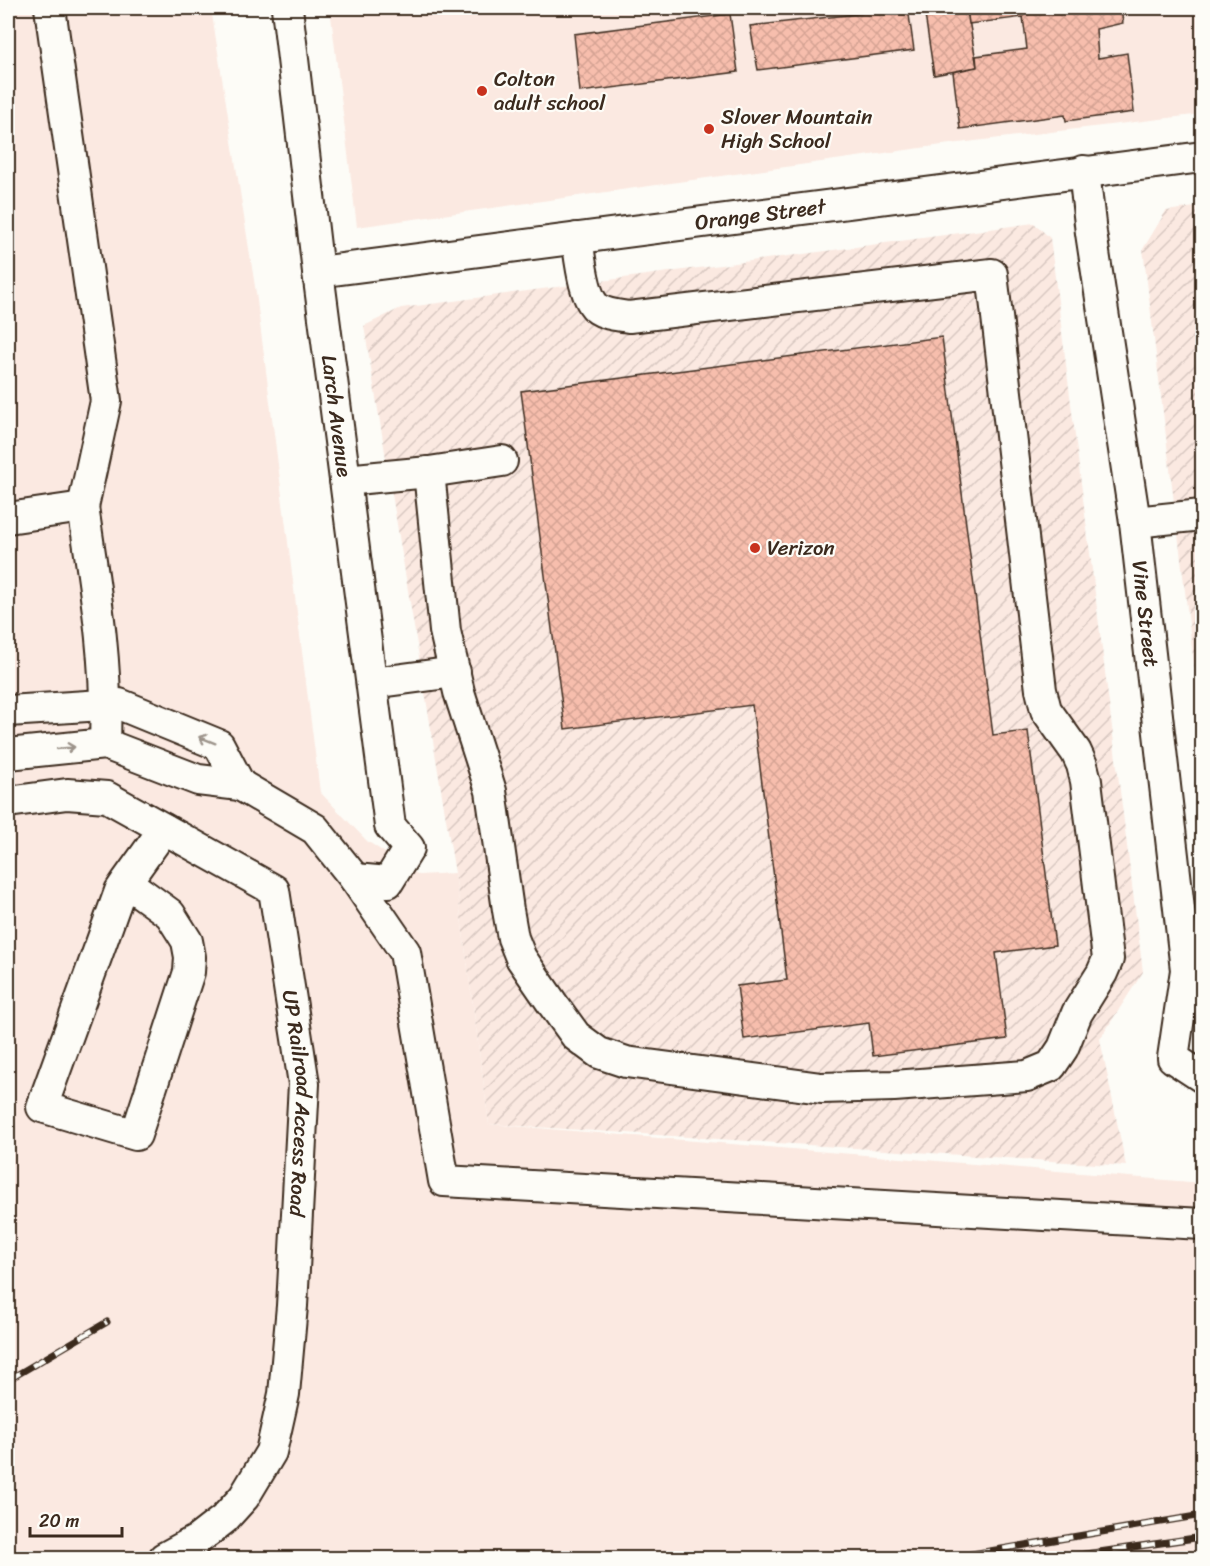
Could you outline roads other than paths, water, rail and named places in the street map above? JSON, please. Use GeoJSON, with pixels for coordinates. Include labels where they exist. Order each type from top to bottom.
{"type":"FeatureCollection","features":[{"type":"Feature","properties":{"kind":"street"},"geometry":{"type":"LineString","coordinates":[[50,8],[106,400],[83,507],[99,612],[106,704],[105,744]]}},
{"type":"Feature","properties":{"kind":"street","name":"Larch Avenue"},"geometry":{"type":"LineString","coordinates":[[286,8],[390,826],[409,849],[388,882],[354,879]]}},
{"type":"Feature","properties":{"kind":"street","name":"Orange Street"},"geometry":{"type":"LineString","coordinates":[[318,272],[1203,157]]}},
{"type":"Feature","properties":{"kind":"street","name":"Vine Street"},"geometry":{"type":"LineString","coordinates":[[1084,171],[1091,233],[1135,522],[1186,970],[1173,1058],[1203,1077]]}},
{"type":"Feature","properties":{"kind":"street"},"geometry":{"type":"LineString","coordinates":[[429,472],[445,631],[459,692],[491,791],[513,938],[521,958],[576,1036],[599,1053],[626,1062],[821,1088],[894,1086],[1028,1076],[1051,1066],[1064,1048],[1077,1012],[1102,973],[1108,959],[1086,781],[1076,752],[1046,710],[1041,690],[992,274],[629,317],[609,314],[596,308],[587,293],[577,238]]}},
{"type":"Feature","properties":{"kind":"street"},"geometry":{"type":"LineString","coordinates":[[345,480],[429,472],[502,461]]}},
{"type":"Feature","properties":{"kind":"street"},"geometry":{"type":"LineString","coordinates":[[8,518],[83,507]]}},
{"type":"Feature","properties":{"kind":"street"},"geometry":{"type":"LineString","coordinates":[[1135,522],[1203,515]]}},
{"type":"Feature","properties":{"kind":"street"},"geometry":{"type":"LineString","coordinates":[[372,683],[455,672]]}},
{"type":"Feature","properties":{"kind":"street"},"geometry":{"type":"LineString","coordinates":[[8,711],[119,704],[219,745],[240,785]]}},
{"type":"Feature","properties":{"kind":"street"},"geometry":{"type":"LineString","coordinates":[[8,754],[105,744],[198,780],[240,785],[315,829],[354,879],[405,952],[444,1181],[1203,1224]]}},
{"type":"Feature","properties":{"kind":"street","name":"UP Railroad Access Road"},"geometry":{"type":"LineString","coordinates":[[8,802],[67,794],[107,797],[274,890],[304,1084],[284,1394],[271,1452],[244,1497],[224,1520],[197,1540],[164,1558]]}},
{"type":"Feature","properties":{"kind":"street"},"geometry":{"type":"LineString","coordinates":[[126,882],[170,914],[187,941],[190,957],[189,972],[136,1135],[42,1107],[120,891],[126,882],[164,829]]}},
{"type":"Feature","properties":{"kind":"railway"},"geometry":{"type":"LineString","coordinates":[[8,1380],[107,1322]]}},
{"type":"Feature","properties":{"kind":"railway"},"geometry":{"type":"LineString","coordinates":[[948,1558],[1202,1515]]}},
{"type":"Feature","properties":{"kind":"railway"},"geometry":{"type":"LineString","coordinates":[[1058,1558],[1202,1537]]}},
{"type":"Feature","properties":{"kind":"place","name":"Colton adult school"},"geometry":{"type":"Point","coordinates":[482,91]}},
{"type":"Feature","properties":{"kind":"place","name":"Slover Mountain High School"},"geometry":{"type":"Point","coordinates":[709,129]}},
{"type":"Feature","properties":{"kind":"place","name":"Verizon"},"geometry":{"type":"Point","coordinates":[755,548]}}]}
